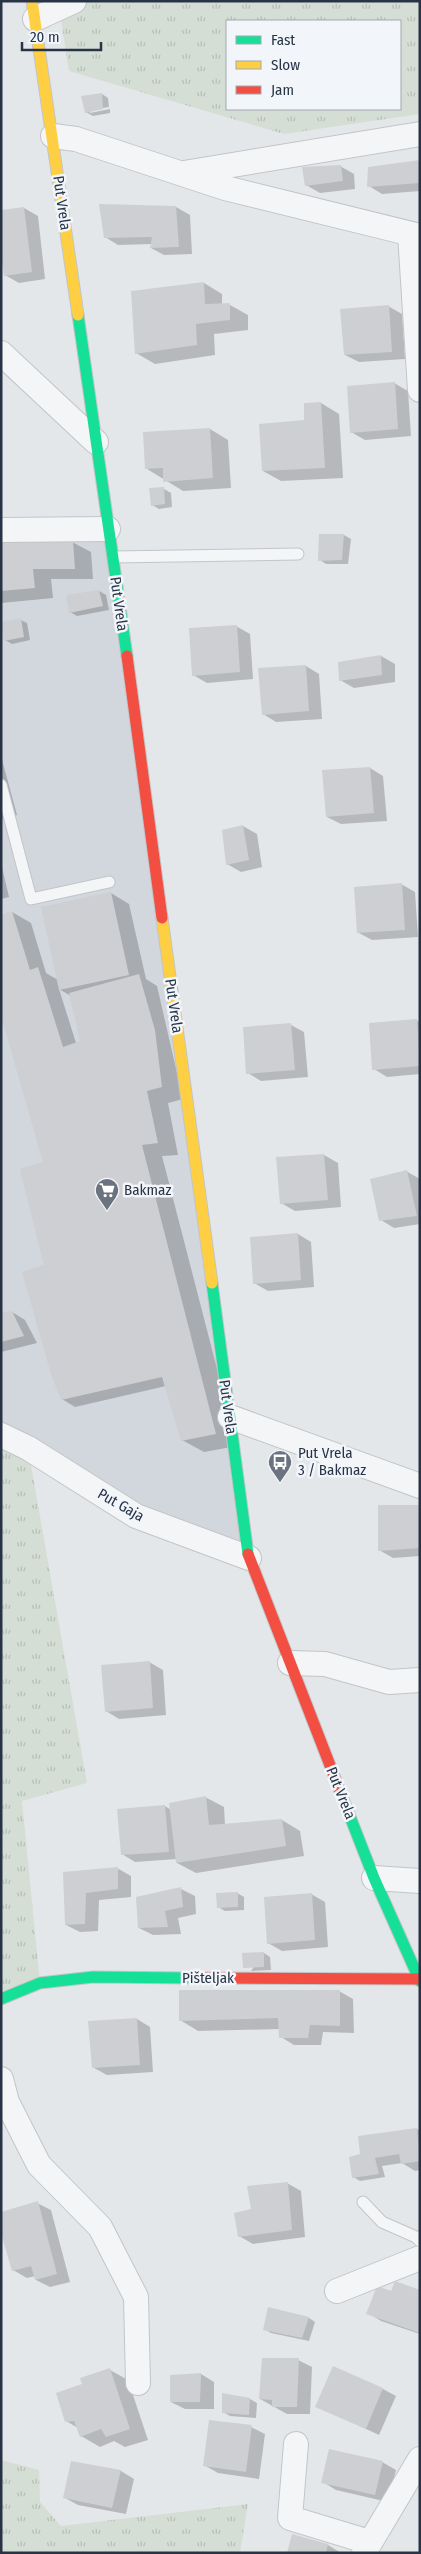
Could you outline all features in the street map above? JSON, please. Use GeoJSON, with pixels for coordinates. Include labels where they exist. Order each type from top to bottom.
{"type":"FeatureCollection","features":[{"type":"Feature","properties":{"kind":"main road","name":"Put Vrela"},"geometry":{"type":"LineString","coordinates":[[34,10],[113,557],[249,1558],[374,1878],[419,1980]]}},
{"type":"Feature","properties":{"kind":"main road","name":"Pišteljak"},"geometry":{"type":"LineString","coordinates":[[1,1999],[40,1983],[93,1977],[419,1980]]}},
{"type":"Feature","properties":{"kind":"street"},"geometry":{"type":"LineString","coordinates":[[34,10],[74,1]]}},
{"type":"Feature","properties":{"kind":"street"},"geometry":{"type":"LineString","coordinates":[[182,173],[420,134]]}},
{"type":"Feature","properties":{"kind":"street"},"geometry":{"type":"LineString","coordinates":[[53,136],[76,139],[225,188],[415,235],[420,390]]}},
{"type":"Feature","properties":{"kind":"street"},"geometry":{"type":"LineString","coordinates":[[1,353],[96,442]]}},
{"type":"Feature","properties":{"kind":"street"},"geometry":{"type":"LineString","coordinates":[[1,530],[108,529]]}},
{"type":"Feature","properties":{"kind":"street"},"geometry":{"type":"LineString","coordinates":[[230,1417],[420,1486]]}},
{"type":"Feature","properties":{"kind":"street","name":"Put Gaja"},"geometry":{"type":"LineString","coordinates":[[1,1435],[28,1448],[136,1516],[249,1558]]}},
{"type":"Feature","properties":{"kind":"street"},"geometry":{"type":"LineString","coordinates":[[290,1663],[325,1664],[389,1682],[420,1680]]}},
{"type":"Feature","properties":{"kind":"street"},"geometry":{"type":"LineString","coordinates":[[374,1878],[420,1881]]}},
{"type":"Feature","properties":{"kind":"street"},"geometry":{"type":"LineString","coordinates":[[1,2079],[7,2102],[40,2166],[100,2227],[136,2297],[138,2383]]}},
{"type":"Feature","properties":{"kind":"street"},"geometry":{"type":"LineString","coordinates":[[337,2291],[420,2258]]}},
{"type":"Feature","properties":{"kind":"street"},"geometry":{"type":"LineString","coordinates":[[296,2444],[290,2518],[367,2547],[420,2459]]}},
{"type":"Feature","properties":{"kind":"lane"},"geometry":{"type":"LineString","coordinates":[[113,557],[298,554]]}},
{"type":"Feature","properties":{"kind":"lane"},"geometry":{"type":"LineString","coordinates":[[1,786],[31,899],[109,882]]}},
{"type":"Feature","properties":{"kind":"lane"},"geometry":{"type":"LineString","coordinates":[[363,2202],[382,2222],[416,2237],[420,2241]]}},
{"type":"Feature","properties":{"kind":"shaded area"},"geometry":{"type":"Polygon","coordinates":[[[108,529],[249,1558],[136,1516],[1,1435],[1,530],[108,529]]]}},
{"type":"Feature","properties":{"kind":"green space"},"geometry":{"type":"Polygon","coordinates":[[[58,1],[420,1],[420,114],[284,134],[69,71],[58,1]]]}},
{"type":"Feature","properties":{"kind":"green space"},"geometry":{"type":"Polygon","coordinates":[[[1,1435],[28,1448],[87,1783],[22,1801],[40,1983],[1,1999],[1,1435]]]}},
{"type":"Feature","properties":{"kind":"green space"},"geometry":{"type":"Polygon","coordinates":[[[1,2460],[39,2470],[40,2502],[61,2526],[248,2504],[240,2553],[1,2553],[1,2460]]]}},
{"type":"Feature","properties":{"kind":"building"},"geometry":{"type":"Polygon","coordinates":[[[102,93],[103,109],[85,113],[81,96],[102,93]]]}},
{"type":"Feature","properties":{"kind":"building"},"geometry":{"type":"Polygon","coordinates":[[[420,160],[420,183],[367,187],[368,167],[420,160]]]}},
{"type":"Feature","properties":{"kind":"building"},"geometry":{"type":"Polygon","coordinates":[[[341,165],[343,181],[305,186],[302,167],[341,165]]]}},
{"type":"Feature","properties":{"kind":"building"},"geometry":{"type":"Polygon","coordinates":[[[99,204],[176,206],[179,247],[150,248],[152,237],[104,238],[99,204]]]}},
{"type":"Feature","properties":{"kind":"building"},"geometry":{"type":"Polygon","coordinates":[[[24,207],[32,272],[4,276],[1,254],[1,210],[24,207]]]}},
{"type":"Feature","properties":{"kind":"building"},"geometry":{"type":"Polygon","coordinates":[[[204,282],[205,304],[230,303],[230,320],[196,324],[197,345],[135,354],[131,291],[204,282]]]}},
{"type":"Feature","properties":{"kind":"building"},"geometry":{"type":"Polygon","coordinates":[[[389,305],[392,352],[344,355],[340,309],[389,305]]]}},
{"type":"Feature","properties":{"kind":"building"},"geometry":{"type":"Polygon","coordinates":[[[395,382],[398,429],[350,433],[347,386],[395,382]]]}},
{"type":"Feature","properties":{"kind":"building"},"geometry":{"type":"Polygon","coordinates":[[[321,402],[325,468],[262,471],[259,424],[304,420],[304,403],[321,402]]]}},
{"type":"Feature","properties":{"kind":"building"},"geometry":{"type":"Polygon","coordinates":[[[210,428],[213,478],[163,482],[163,468],[145,469],[143,432],[210,428]]]}},
{"type":"Feature","properties":{"kind":"building"},"geometry":{"type":"Polygon","coordinates":[[[164,487],[165,504],[151,506],[149,488],[164,487]]]}},
{"type":"Feature","properties":{"kind":"building"},"geometry":{"type":"Polygon","coordinates":[[[319,534],[344,534],[342,560],[318,561],[319,534]]]}},
{"type":"Feature","properties":{"kind":"building"},"geometry":{"type":"Polygon","coordinates":[[[73,540],[75,569],[33,569],[35,588],[1,591],[1,542],[73,540]]]}},
{"type":"Feature","properties":{"kind":"building"},"geometry":{"type":"Polygon","coordinates":[[[99,590],[103,606],[69,613],[66,595],[99,590]]]}},
{"type":"Feature","properties":{"kind":"building"},"geometry":{"type":"Polygon","coordinates":[[[21,618],[24,637],[4,641],[1,622],[21,618]]]}},
{"type":"Feature","properties":{"kind":"building"},"geometry":{"type":"Polygon","coordinates":[[[237,625],[240,672],[192,676],[189,628],[237,625]]]}},
{"type":"Feature","properties":{"kind":"building"},"geometry":{"type":"Polygon","coordinates":[[[381,655],[382,675],[339,681],[338,662],[381,655]]]}},
{"type":"Feature","properties":{"kind":"building"},"geometry":{"type":"Polygon","coordinates":[[[306,665],[309,711],[262,715],[258,668],[306,665]]]}},
{"type":"Feature","properties":{"kind":"building"},"geometry":{"type":"Polygon","coordinates":[[[370,767],[374,813],[326,817],[322,770],[370,767]]]}},
{"type":"Feature","properties":{"kind":"building"},"geometry":{"type":"Polygon","coordinates":[[[243,825],[249,860],[226,865],[222,830],[243,825]]]}},
{"type":"Feature","properties":{"kind":"building"},"geometry":{"type":"Polygon","coordinates":[[[402,883],[405,930],[357,933],[354,887],[402,883]]]}},
{"type":"Feature","properties":{"kind":"building"},"geometry":{"type":"Polygon","coordinates":[[[111,892],[129,975],[59,990],[41,907],[111,892]]]}},
{"type":"Feature","properties":{"kind":"building","name":"Bakmaz"},"geometry":{"type":"Polygon","coordinates":[[[12,911],[30,970],[38,967],[63,1047],[80,1041],[69,993],[139,974],[155,1030],[162,1087],[147,1091],[158,1143],[142,1145],[216,1434],[181,1441],[162,1377],[61,1400],[51,1374],[22,1272],[44,1265],[20,1169],[43,1162],[1,1016],[1,915],[12,911]]]}},
{"type":"Feature","properties":{"kind":"building"},"geometry":{"type":"Polygon","coordinates":[[[417,1019],[420,1066],[372,1070],[369,1023],[417,1019]]]}},
{"type":"Feature","properties":{"kind":"building"},"geometry":{"type":"Polygon","coordinates":[[[291,1023],[295,1070],[246,1074],[243,1027],[291,1023]]]}},
{"type":"Feature","properties":{"kind":"building"},"geometry":{"type":"Polygon","coordinates":[[[324,1154],[328,1200],[280,1204],[276,1157],[324,1154]]]}},
{"type":"Feature","properties":{"kind":"building"},"geometry":{"type":"Polygon","coordinates":[[[407,1170],[417,1216],[379,1221],[370,1179],[407,1170]]]}},
{"type":"Feature","properties":{"kind":"building"},"geometry":{"type":"Polygon","coordinates":[[[298,1233],[301,1280],[253,1284],[250,1237],[298,1233]]]}},
{"type":"Feature","properties":{"kind":"building"},"geometry":{"type":"Polygon","coordinates":[[[12,1311],[24,1336],[1,1342],[1,1313],[12,1311]]]}},
{"type":"Feature","properties":{"kind":"building"},"geometry":{"type":"Polygon","coordinates":[[[378,1505],[420,1505],[420,1548],[378,1551],[378,1505]]]}},
{"type":"Feature","properties":{"kind":"building"},"geometry":{"type":"Polygon","coordinates":[[[150,1661],[153,1708],[105,1712],[101,1665],[150,1661]]]}},
{"type":"Feature","properties":{"kind":"building"},"geometry":{"type":"Polygon","coordinates":[[[206,1796],[209,1825],[282,1819],[286,1846],[176,1863],[169,1803],[206,1796]]]}},
{"type":"Feature","properties":{"kind":"building"},"geometry":{"type":"Polygon","coordinates":[[[165,1805],[169,1852],[121,1855],[117,1809],[165,1805]]]}},
{"type":"Feature","properties":{"kind":"building"},"geometry":{"type":"Polygon","coordinates":[[[118,1867],[118,1889],[86,1893],[85,1924],[65,1925],[63,1872],[118,1867]]]}},
{"type":"Feature","properties":{"kind":"building"},"geometry":{"type":"Polygon","coordinates":[[[181,1887],[183,1907],[165,1911],[168,1927],[138,1928],[136,1897],[181,1887]]]}},
{"type":"Feature","properties":{"kind":"building"},"geometry":{"type":"Polygon","coordinates":[[[238,1892],[238,1907],[217,1908],[216,1893],[238,1892]]]}},
{"type":"Feature","properties":{"kind":"building"},"geometry":{"type":"Polygon","coordinates":[[[312,1893],[315,1940],[267,1944],[264,1897],[312,1893]]]}},
{"type":"Feature","properties":{"kind":"building"},"geometry":{"type":"Polygon","coordinates":[[[264,1952],[264,1967],[243,1968],[242,1953],[264,1952]]]}},
{"type":"Feature","properties":{"kind":"building"},"geometry":{"type":"Polygon","coordinates":[[[179,1990],[340,1990],[340,2026],[310,2025],[308,2038],[279,2038],[278,2018],[179,2021],[179,1990]]]}},
{"type":"Feature","properties":{"kind":"building"},"geometry":{"type":"Polygon","coordinates":[[[137,2018],[140,2065],[92,2068],[88,2021],[137,2018]]]}},
{"type":"Feature","properties":{"kind":"building"},"geometry":{"type":"Polygon","coordinates":[[[417,2128],[420,2161],[401,2164],[399,2154],[375,2158],[379,2174],[352,2178],[349,2157],[360,2154],[358,2136],[417,2128]]]}},
{"type":"Feature","properties":{"kind":"building"},"geometry":{"type":"Polygon","coordinates":[[[288,2182],[292,2230],[238,2237],[234,2213],[251,2209],[247,2186],[288,2182]]]}},
{"type":"Feature","properties":{"kind":"building"},"geometry":{"type":"Polygon","coordinates":[[[38,2201],[57,2274],[35,2280],[31,2266],[12,2271],[1,2233],[1,2212],[38,2201]]]}},
{"type":"Feature","properties":{"kind":"building"},"geometry":{"type":"Polygon","coordinates":[[[395,2281],[420,2290],[420,2333],[366,2314],[377,2286],[391,2291],[395,2281]]]}},
{"type":"Feature","properties":{"kind":"building"},"geometry":{"type":"Polygon","coordinates":[[[268,2307],[309,2317],[302,2338],[263,2330],[268,2307]]]}},
{"type":"Feature","properties":{"kind":"building"},"geometry":{"type":"Polygon","coordinates":[[[262,2358],[299,2358],[297,2407],[272,2407],[272,2400],[259,2399],[262,2358]]]}},
{"type":"Feature","properties":{"kind":"building"},"geometry":{"type":"Polygon","coordinates":[[[333,2366],[383,2388],[366,2429],[315,2407],[333,2366]]]}},
{"type":"Feature","properties":{"kind":"building"},"geometry":{"type":"Polygon","coordinates":[[[110,2368],[130,2429],[106,2437],[101,2429],[80,2437],[74,2421],[65,2422],[56,2393],[82,2384],[80,2378],[110,2368]]]}},
{"type":"Feature","properties":{"kind":"building"},"geometry":{"type":"Polygon","coordinates":[[[201,2373],[200,2402],[170,2402],[170,2375],[201,2373]]]}},
{"type":"Feature","properties":{"kind":"building"},"geometry":{"type":"Polygon","coordinates":[[[222,2393],[250,2398],[249,2415],[222,2413],[222,2393]]]}},
{"type":"Feature","properties":{"kind":"building"},"geometry":{"type":"Polygon","coordinates":[[[209,2420],[252,2425],[246,2472],[203,2466],[209,2420]]]}},
{"type":"Feature","properties":{"kind":"building"},"geometry":{"type":"Polygon","coordinates":[[[329,2449],[383,2461],[375,2495],[321,2483],[329,2449]]]}},
{"type":"Feature","properties":{"kind":"building"},"geometry":{"type":"Polygon","coordinates":[[[71,2461],[121,2470],[112,2508],[63,2498],[71,2461]]]}},
{"type":"Feature","properties":{"kind":"building"},"geometry":{"type":"Polygon","coordinates":[[[292,2534],[328,2544],[326,2553],[287,2553],[292,2534]]]}},
{"type":"Feature","properties":{"kind":"traffic: fast"},"geometry":{"type":"LineString","coordinates":[[78,315],[127,656]]}},
{"type":"Feature","properties":{"kind":"traffic: fast"},"geometry":{"type":"LineString","coordinates":[[212,1283],[248,1554]]}},
{"type":"Feature","properties":{"kind":"traffic: fast"},"geometry":{"type":"LineString","coordinates":[[340,1791],[374,1878],[420,1981]]}},
{"type":"Feature","properties":{"kind":"traffic: fast"},"geometry":{"type":"LineString","coordinates":[[1,1999],[40,1983],[93,1977],[192,1978]]}},
{"type":"Feature","properties":{"kind":"traffic: slow"},"geometry":{"type":"LineString","coordinates":[[32,1],[78,315]]}},
{"type":"Feature","properties":{"kind":"traffic: slow"},"geometry":{"type":"LineString","coordinates":[[162,918],[212,1283]]}},
{"type":"Feature","properties":{"kind":"traffic: jam"},"geometry":{"type":"LineString","coordinates":[[127,656],[162,918]]}},
{"type":"Feature","properties":{"kind":"traffic: jam"},"geometry":{"type":"LineString","coordinates":[[248,1554],[340,1791]]}},
{"type":"Feature","properties":{"kind":"traffic: jam"},"geometry":{"type":"LineString","coordinates":[[192,1978],[419,1979]]}},
{"type":"Feature","properties":{"kind":"place","name":"Bakmaz"},"geometry":{"type":"Point","coordinates":[107,1211]}},
{"type":"Feature","properties":{"kind":"place","name":"Put Vrela 3 / Bakmaz"},"geometry":{"type":"Point","coordinates":[280,1483]}}]}
